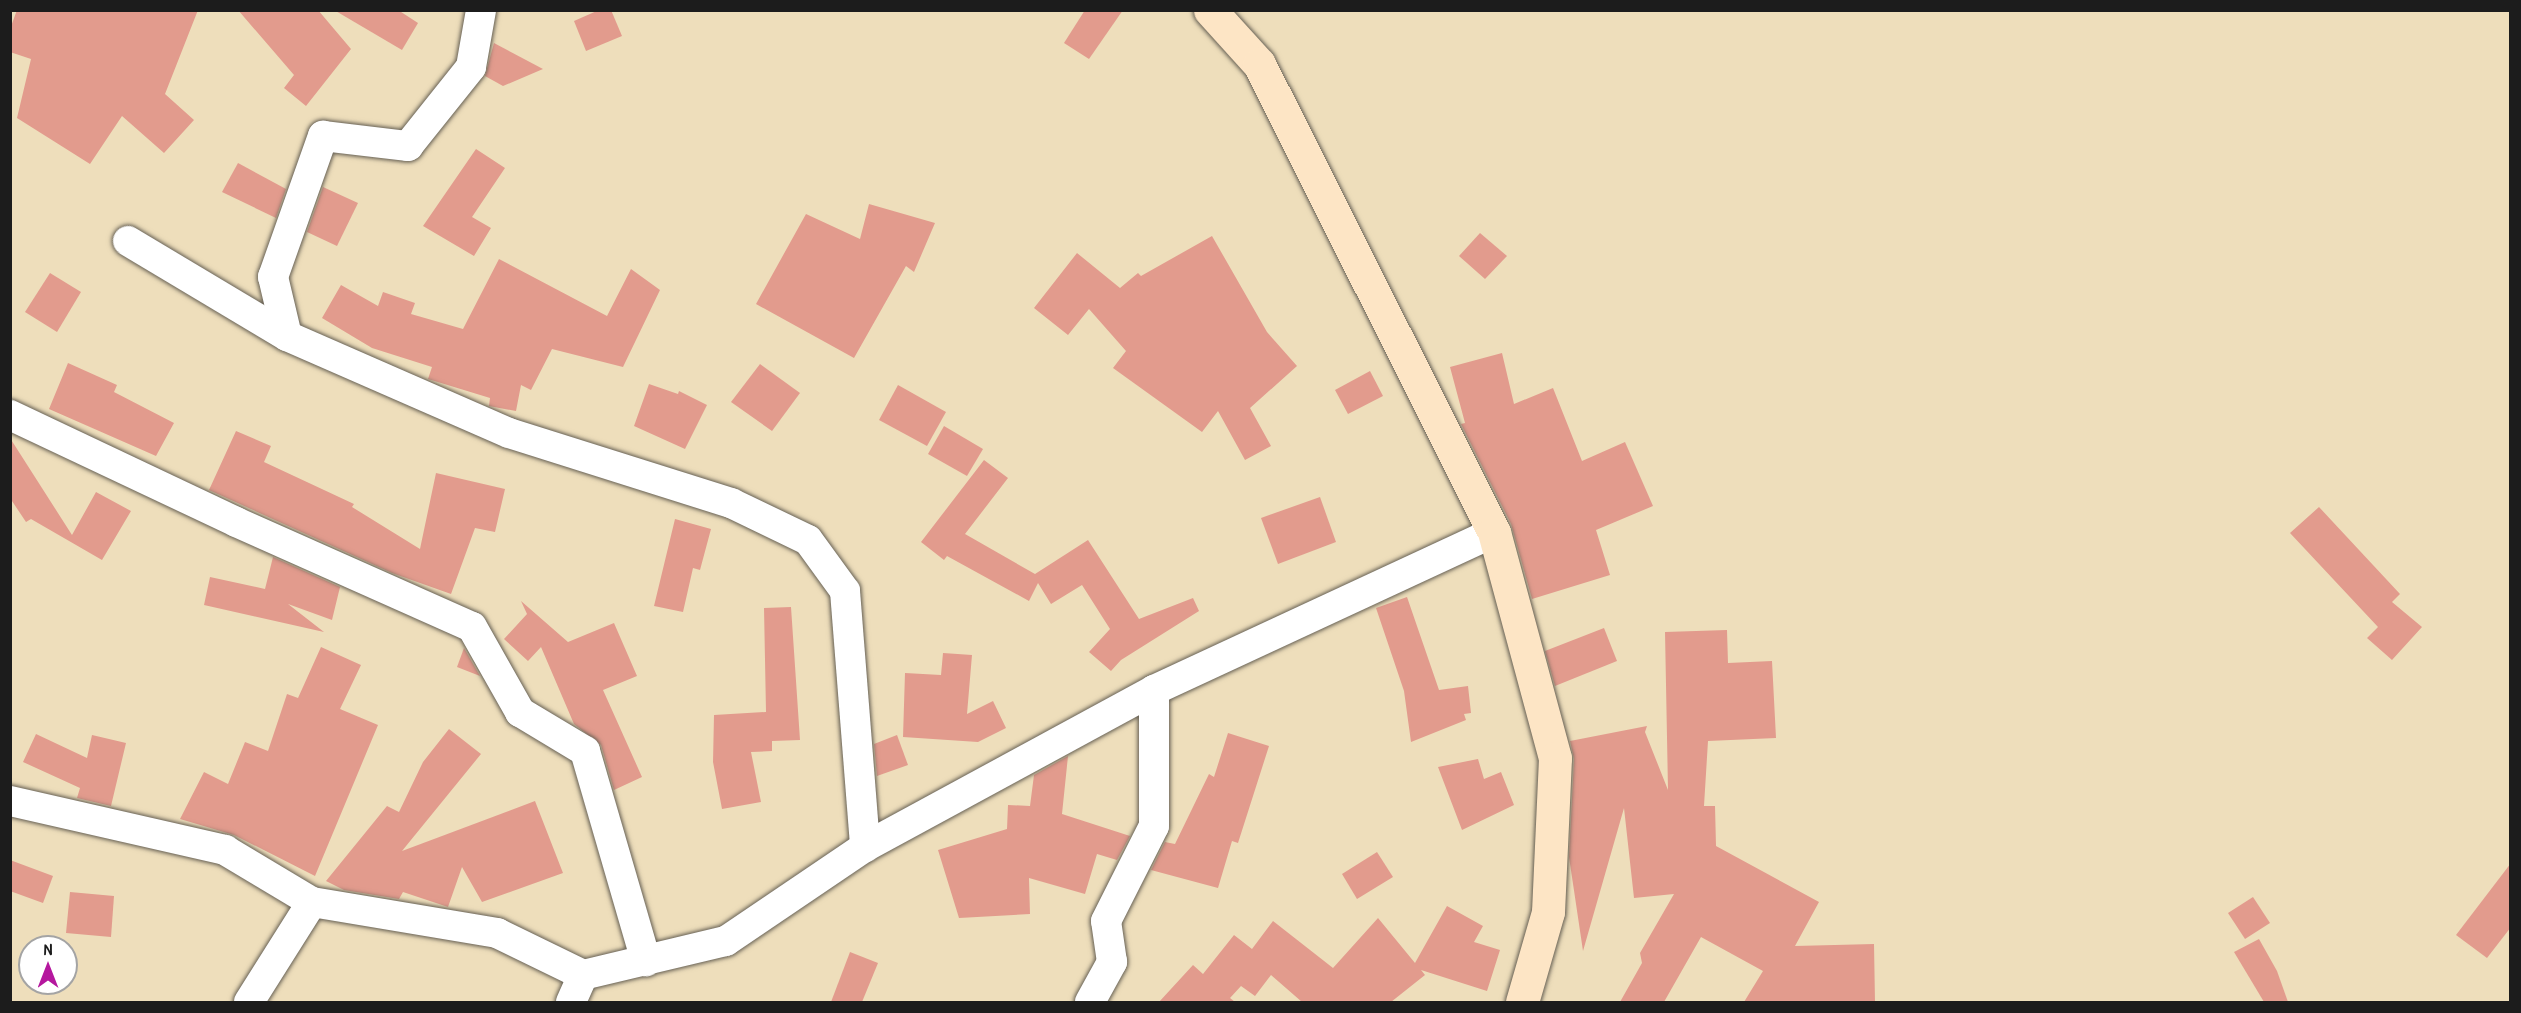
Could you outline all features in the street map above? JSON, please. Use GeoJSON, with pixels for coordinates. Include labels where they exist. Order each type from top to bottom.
{"type":"FeatureCollection","features":[{"type":"Feature","properties":{"kind":"main road"},"geometry":{"type":"LineString","coordinates":[[1210,10],[1259,64],[1494,531],[1555,758],[1548,912],[1522,1002]]}},
{"type":"Feature","properties":{"kind":"street"},"geometry":{"type":"LineString","coordinates":[[287,336],[273,277],[322,136],[408,146],[471,67],[481,10]]}},
{"type":"Feature","properties":{"kind":"street"},"geometry":{"type":"LineString","coordinates":[[128,241],[287,336],[509,433],[731,503],[808,540],[845,591],[865,847]]}},
{"type":"Feature","properties":{"kind":"street"},"geometry":{"type":"LineString","coordinates":[[10,416],[236,522],[472,627],[520,712],[585,751],[646,961]]}},
{"type":"Feature","properties":{"kind":"street"},"geometry":{"type":"LineString","coordinates":[[10,801],[225,850],[312,902],[497,933],[583,975],[726,941],[865,847],[1154,690],[1494,531]]}},
{"type":"Feature","properties":{"kind":"street"},"geometry":{"type":"LineString","coordinates":[[1090,1002],[1112,962],[1106,921],[1154,826],[1154,690]]}},
{"type":"Feature","properties":{"kind":"street"},"geometry":{"type":"LineString","coordinates":[[249,1002],[312,902]]}},
{"type":"Feature","properties":{"kind":"street"},"geometry":{"type":"LineString","coordinates":[[570,1002],[583,975]]}},
{"type":"Feature","properties":{"kind":"building"},"geometry":{"type":"Polygon","coordinates":[[[17,10],[198,10],[165,94],[194,120],[164,153],[122,116],[90,164],[17,118],[31,59],[10,52],[10,29],[17,10]]]}},
{"type":"Feature","properties":{"kind":"building"},"geometry":{"type":"Polygon","coordinates":[[[238,10],[318,10],[351,49],[306,106],[284,88],[294,75],[238,10]]]}},
{"type":"Feature","properties":{"kind":"building"},"geometry":{"type":"Polygon","coordinates":[[[334,10],[398,10],[418,23],[402,50],[334,10]]]}},
{"type":"Feature","properties":{"kind":"building"},"geometry":{"type":"Polygon","coordinates":[[[599,10],[611,10],[622,36],[586,51],[574,21],[599,10]]]}},
{"type":"Feature","properties":{"kind":"building"},"geometry":{"type":"Polygon","coordinates":[[[1085,10],[1123,10],[1089,59],[1064,43],[1085,10]]]}},
{"type":"Feature","properties":{"kind":"building"},"geometry":{"type":"Polygon","coordinates":[[[494,43],[543,69],[503,86],[485,76],[494,43]]]}},
{"type":"Feature","properties":{"kind":"building"},"geometry":{"type":"Polygon","coordinates":[[[476,149],[505,168],[472,217],[491,228],[474,256],[423,226],[476,149]]]}},
{"type":"Feature","properties":{"kind":"building"},"geometry":{"type":"Polygon","coordinates":[[[238,163],[286,189],[276,218],[222,192],[238,163]]]}},
{"type":"Feature","properties":{"kind":"building"},"geometry":{"type":"Polygon","coordinates":[[[323,187],[358,203],[337,246],[307,232],[323,187]]]}},
{"type":"Feature","properties":{"kind":"building"},"geometry":{"type":"Polygon","coordinates":[[[869,204],[935,223],[914,272],[906,266],[854,358],[756,304],[806,214],[860,239],[869,204]]]}},
{"type":"Feature","properties":{"kind":"building"},"geometry":{"type":"Polygon","coordinates":[[[1480,233],[1507,256],[1485,279],[1459,256],[1480,233]]]}},
{"type":"Feature","properties":{"kind":"building"},"geometry":{"type":"Polygon","coordinates":[[[1212,236],[1267,332],[1297,366],[1250,408],[1271,446],[1245,460],[1218,411],[1202,432],[1113,368],[1126,351],[1089,309],[1068,335],[1034,308],[1077,253],[1120,288],[1138,273],[1141,276],[1212,236]]]}},
{"type":"Feature","properties":{"kind":"building"},"geometry":{"type":"Polygon","coordinates":[[[499,259],[607,316],[631,269],[660,290],[623,367],[552,349],[531,390],[521,385],[516,411],[489,406],[490,398],[428,379],[432,367],[372,348],[322,318],[341,285],[378,306],[383,292],[415,303],[411,314],[463,329],[499,259]]]}},
{"type":"Feature","properties":{"kind":"building"},"geometry":{"type":"Polygon","coordinates":[[[50,273],[81,292],[57,332],[25,312],[50,273]]]}},
{"type":"Feature","properties":{"kind":"building"},"geometry":{"type":"Polygon","coordinates":[[[1502,353],[1514,404],[1553,388],[1582,461],[1625,442],[1653,506],[1596,530],[1610,575],[1532,599],[1511,524],[1461,424],[1465,423],[1450,367],[1502,353]]]}},
{"type":"Feature","properties":{"kind":"building"},"geometry":{"type":"Polygon","coordinates":[[[68,363],[117,385],[114,392],[174,423],[156,456],[49,409],[68,363]]]}},
{"type":"Feature","properties":{"kind":"building"},"geometry":{"type":"Polygon","coordinates":[[[760,364],[800,393],[772,431],[731,402],[760,364]]]}},
{"type":"Feature","properties":{"kind":"building"},"geometry":{"type":"Polygon","coordinates":[[[1370,371],[1383,396],[1348,414],[1335,390],[1370,371]]]}},
{"type":"Feature","properties":{"kind":"building"},"geometry":{"type":"Polygon","coordinates":[[[649,384],[678,394],[679,391],[707,405],[685,449],[634,426],[649,384]]]}},
{"type":"Feature","properties":{"kind":"building"},"geometry":{"type":"Polygon","coordinates":[[[898,385],[946,412],[927,446],[879,420],[898,385]]]}},
{"type":"Feature","properties":{"kind":"building"},"geometry":{"type":"Polygon","coordinates":[[[944,426],[983,449],[967,476],[928,454],[944,426]]]}},
{"type":"Feature","properties":{"kind":"building"},"geometry":{"type":"Polygon","coordinates":[[[236,431],[271,446],[264,462],[354,504],[352,507],[420,549],[436,473],[505,489],[495,532],[475,528],[451,594],[392,573],[209,490],[236,431]]]}},
{"type":"Feature","properties":{"kind":"building"},"geometry":{"type":"Polygon","coordinates":[[[10,438],[72,535],[96,492],[131,511],[102,560],[31,519],[26,522],[10,498],[10,438]]]}},
{"type":"Feature","properties":{"kind":"building"},"geometry":{"type":"Polygon","coordinates":[[[984,460],[1008,478],[965,534],[1035,574],[1088,540],[1139,619],[1193,598],[1199,611],[1121,660],[1111,671],[1089,652],[1110,629],[1082,585],[1051,604],[1038,583],[1029,601],[947,556],[944,560],[921,542],[984,460]]]}},
{"type":"Feature","properties":{"kind":"building"},"geometry":{"type":"Polygon","coordinates":[[[1320,497],[1336,542],[1278,564],[1261,518],[1320,497]]]}},
{"type":"Feature","properties":{"kind":"building"},"geometry":{"type":"Polygon","coordinates":[[[2319,507],[2400,594],[2392,602],[2422,627],[2392,660],[2367,638],[2378,627],[2290,533],[2319,507]]]}},
{"type":"Feature","properties":{"kind":"building"},"geometry":{"type":"Polygon","coordinates":[[[675,519],[711,529],[700,570],[693,568],[683,612],[654,606],[675,519]]]}},
{"type":"Feature","properties":{"kind":"building"},"geometry":{"type":"Polygon","coordinates":[[[273,557],[340,587],[332,620],[288,604],[324,632],[204,605],[210,577],[265,589],[273,557]]]}},
{"type":"Feature","properties":{"kind":"building"},"geometry":{"type":"Polygon","coordinates":[[[1407,597],[1439,690],[1468,686],[1471,713],[1464,714],[1466,720],[1411,742],[1404,691],[1376,608],[1407,597]]]}},
{"type":"Feature","properties":{"kind":"building"},"geometry":{"type":"Polygon","coordinates":[[[521,601],[568,642],[614,623],[637,676],[603,690],[642,777],[614,790],[601,745],[574,724],[541,647],[528,661],[504,639],[527,614],[521,601]]]}},
{"type":"Feature","properties":{"kind":"building"},"geometry":{"type":"Polygon","coordinates":[[[791,607],[800,740],[772,741],[772,751],[751,752],[761,802],[722,809],[713,762],[714,715],[766,712],[764,608],[791,607]]]}},
{"type":"Feature","properties":{"kind":"building"},"geometry":{"type":"Polygon","coordinates":[[[1604,628],[1617,661],[1555,686],[1545,651],[1604,628]]]}},
{"type":"Feature","properties":{"kind":"building"},"geometry":{"type":"Polygon","coordinates":[[[1727,630],[1728,663],[1772,661],[1776,738],[1708,741],[1704,806],[1715,806],[1716,846],[1819,902],[1795,946],[1874,944],[1875,1002],[1744,1002],[1763,971],[1701,937],[1664,1002],[1620,1002],[1642,963],[1640,953],[1674,894],[1634,898],[1624,808],[1583,951],[1569,857],[1574,759],[1570,741],[1647,726],[1645,732],[1668,790],[1665,632],[1727,630]]]}},
{"type":"Feature","properties":{"kind":"building"},"geometry":{"type":"Polygon","coordinates":[[[321,647],[361,665],[340,709],[378,725],[315,876],[234,835],[180,819],[204,772],[228,784],[245,742],[268,751],[287,694],[298,698],[321,647]]]}},
{"type":"Feature","properties":{"kind":"building"},"geometry":{"type":"Polygon","coordinates":[[[464,648],[480,676],[457,667],[464,648]]]}},
{"type":"Feature","properties":{"kind":"building"},"geometry":{"type":"Polygon","coordinates":[[[943,653],[972,655],[967,714],[993,701],[1006,728],[978,742],[903,737],[905,673],[941,675],[943,653]]]}},
{"type":"Feature","properties":{"kind":"building"},"geometry":{"type":"Polygon","coordinates":[[[449,729],[481,754],[402,851],[535,801],[563,873],[482,902],[462,867],[448,907],[403,892],[399,899],[344,890],[326,881],[387,806],[399,812],[423,762],[449,729]]]}},
{"type":"Feature","properties":{"kind":"building"},"geometry":{"type":"Polygon","coordinates":[[[1228,733],[1269,746],[1238,843],[1232,841],[1218,888],[1151,870],[1165,842],[1175,844],[1209,774],[1214,777],[1228,733]]]}},
{"type":"Feature","properties":{"kind":"building"},"geometry":{"type":"Polygon","coordinates":[[[36,734],[87,758],[92,735],[126,743],[111,806],[77,798],[80,788],[23,762],[36,734]]]}},
{"type":"Feature","properties":{"kind":"building"},"geometry":{"type":"Polygon","coordinates":[[[897,735],[908,765],[877,776],[874,744],[897,735]]]}},
{"type":"Feature","properties":{"kind":"building"},"geometry":{"type":"Polygon","coordinates":[[[1068,756],[1062,814],[1130,836],[1117,860],[1097,854],[1085,894],[1029,878],[1030,914],[959,918],[938,850],[1007,829],[1008,805],[1030,806],[1034,775],[1068,756]]]}},
{"type":"Feature","properties":{"kind":"building"},"geometry":{"type":"Polygon","coordinates":[[[1478,759],[1484,779],[1501,772],[1514,805],[1462,830],[1438,767],[1478,759]]]}},
{"type":"Feature","properties":{"kind":"building"},"geometry":{"type":"Polygon","coordinates":[[[1377,852],[1393,877],[1357,899],[1342,874],[1377,852]]]}},
{"type":"Feature","properties":{"kind":"building"},"geometry":{"type":"Polygon","coordinates":[[[10,860],[53,876],[43,903],[10,891],[10,860]]]}},
{"type":"Feature","properties":{"kind":"building"},"geometry":{"type":"Polygon","coordinates":[[[2511,863],[2511,927],[2487,958],[2456,935],[2511,863]]]}},
{"type":"Feature","properties":{"kind":"building"},"geometry":{"type":"Polygon","coordinates":[[[70,892],[114,896],[111,937],[66,933],[70,892]]]}},
{"type":"Feature","properties":{"kind":"building"},"geometry":{"type":"Polygon","coordinates":[[[2253,897],[2270,923],[2245,939],[2228,913],[2253,897]]]}},
{"type":"Feature","properties":{"kind":"building"},"geometry":{"type":"Polygon","coordinates":[[[1447,906],[1483,926],[1474,942],[1500,950],[1487,991],[1421,970],[1425,975],[1391,1002],[1302,1002],[1271,975],[1255,996],[1241,986],[1230,998],[1235,1002],[1159,1002],[1193,965],[1203,974],[1234,935],[1252,949],[1273,921],[1333,968],[1378,918],[1415,963],[1447,906]]]}},
{"type":"Feature","properties":{"kind":"building"},"geometry":{"type":"Polygon","coordinates":[[[2259,939],[2277,971],[2288,1002],[2264,1002],[2234,952],[2259,939]]]}},
{"type":"Feature","properties":{"kind":"building"},"geometry":{"type":"Polygon","coordinates":[[[850,952],[878,963],[862,1002],[831,1002],[850,952]]]}}]}
